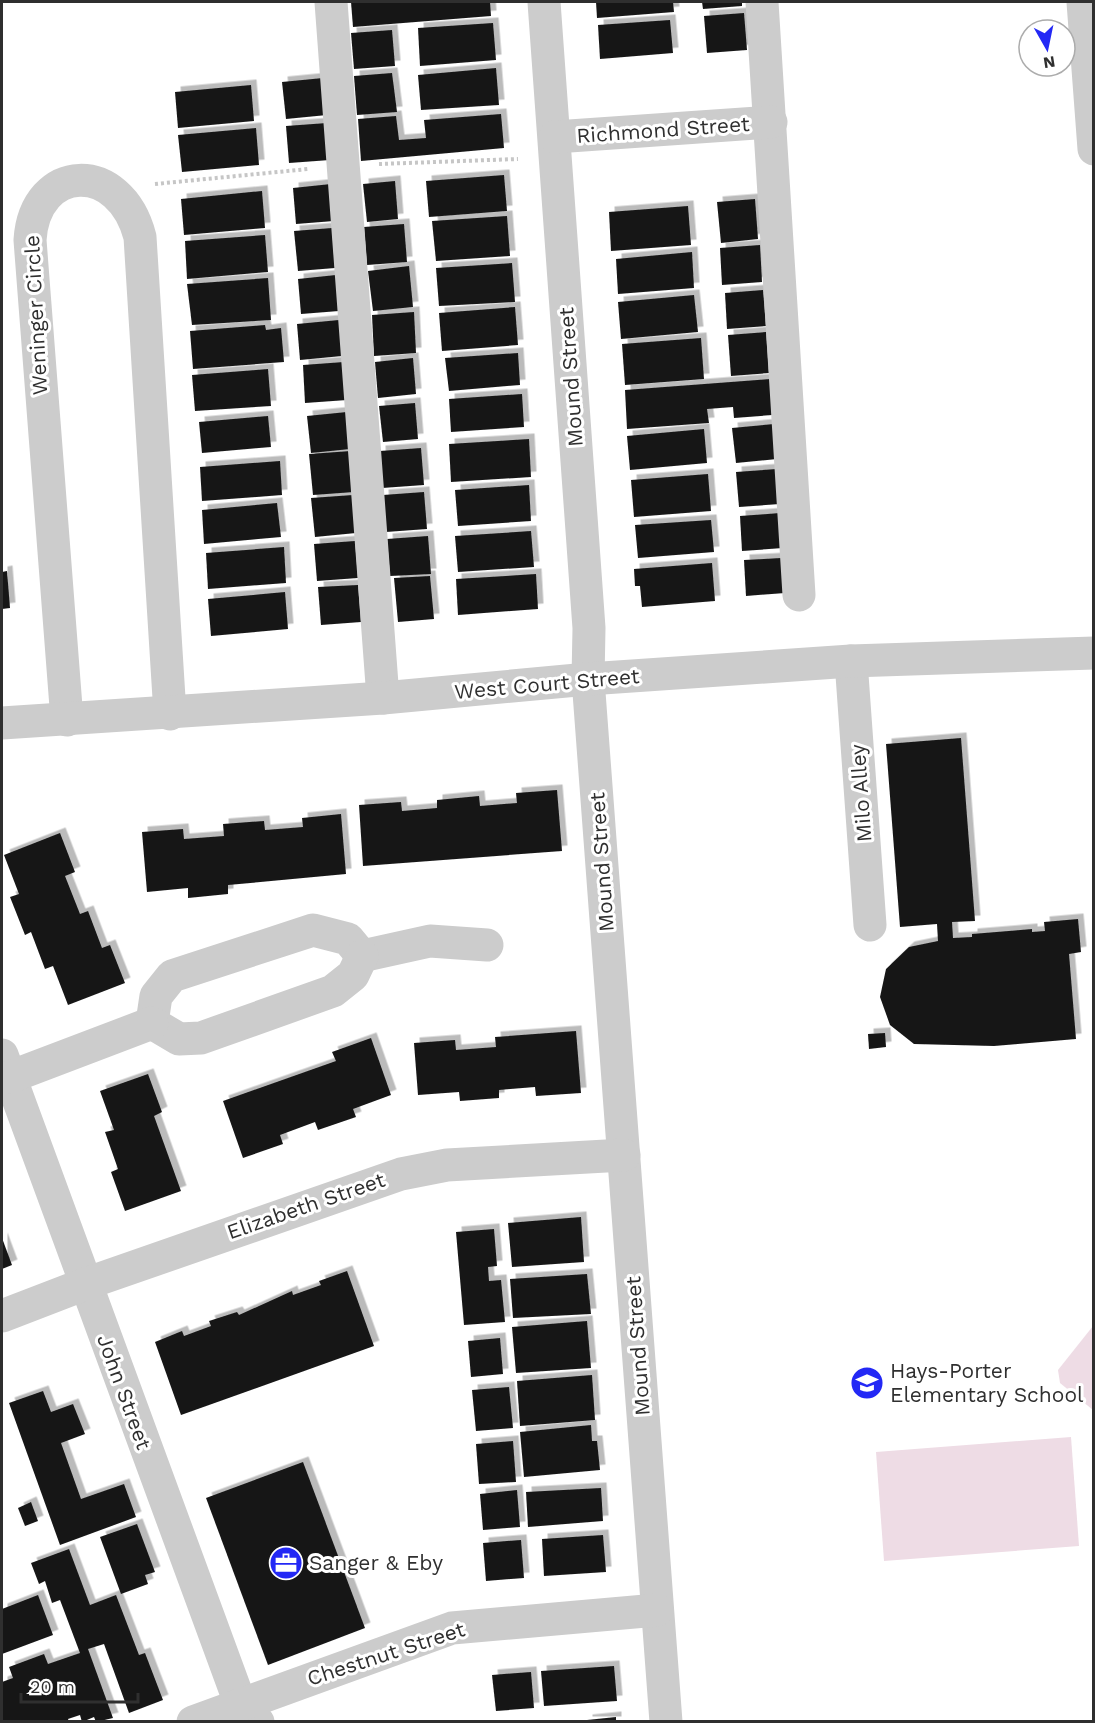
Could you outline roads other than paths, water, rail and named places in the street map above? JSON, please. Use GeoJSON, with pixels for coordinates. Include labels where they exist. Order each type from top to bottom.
{"type":"FeatureCollection","features":[{"type":"Feature","properties":{"kind":"street"},"geometry":{"type":"LineString","coordinates":[[332,2],[383,698]]}},
{"type":"Feature","properties":{"kind":"street","name":"Mound Street"},"geometry":{"type":"LineString","coordinates":[[544,2],[589,628],[588,680],[666,1722]]}},
{"type":"Feature","properties":{"kind":"street"},"geometry":{"type":"LineString","coordinates":[[762,2],[799,595]]}},
{"type":"Feature","properties":{"kind":"street"},"geometry":{"type":"LineString","coordinates":[[1083,2],[1094,149]]}},
{"type":"Feature","properties":{"kind":"street","name":"Richmond Street"},"geometry":{"type":"LineString","coordinates":[[555,137],[771,122]]}},
{"type":"Feature","properties":{"kind":"street","name":"Weninger Circle"},"geometry":{"type":"LineString","coordinates":[[67,720],[30,240],[31,219],[38,207],[60,186],[75,181],[94,181],[115,191],[135,216],[140,237],[170,714]]}},
{"type":"Feature","properties":{"kind":"street","name":"West Court Street"},"geometry":{"type":"LineString","coordinates":[[2,723],[170,714],[851,661],[1094,653]]}},
{"type":"Feature","properties":{"kind":"street","name":"Milo Alley"},"geometry":{"type":"LineString","coordinates":[[851,661],[870,925]]}},
{"type":"Feature","properties":{"kind":"street"},"geometry":{"type":"LineString","coordinates":[[152,1023],[156,996],[172,976],[313,930],[348,939],[362,956]]}},
{"type":"Feature","properties":{"kind":"street"},"geometry":{"type":"LineString","coordinates":[[362,956],[430,941],[487,945]]}},
{"type":"Feature","properties":{"kind":"street"},"geometry":{"type":"LineString","coordinates":[[6,1066],[152,1023],[179,1039],[201,1038],[333,991],[353,975],[362,956]]}},
{"type":"Feature","properties":{"kind":"street","name":"John Street"},"geometry":{"type":"LineString","coordinates":[[6,1066],[84,1284],[249,1712]]}},
{"type":"Feature","properties":{"kind":"street","name":"Elizabeth Street"},"geometry":{"type":"LineString","coordinates":[[2,1316],[84,1284],[401,1174],[447,1165],[624,1155]]}},
{"type":"Feature","properties":{"kind":"street","name":"Chestnut Street"},"geometry":{"type":"LineString","coordinates":[[193,1722],[249,1712],[452,1628],[657,1610]]}},
{"type":"Feature","properties":{"kind":"place","name":"Hays-Porter Elementary School"},"geometry":{"type":"Point","coordinates":[867,1383]}},
{"type":"Feature","properties":{"kind":"place","name":"Sanger & Eby"},"geometry":{"type":"Point","coordinates":[286,1563]}}]}
